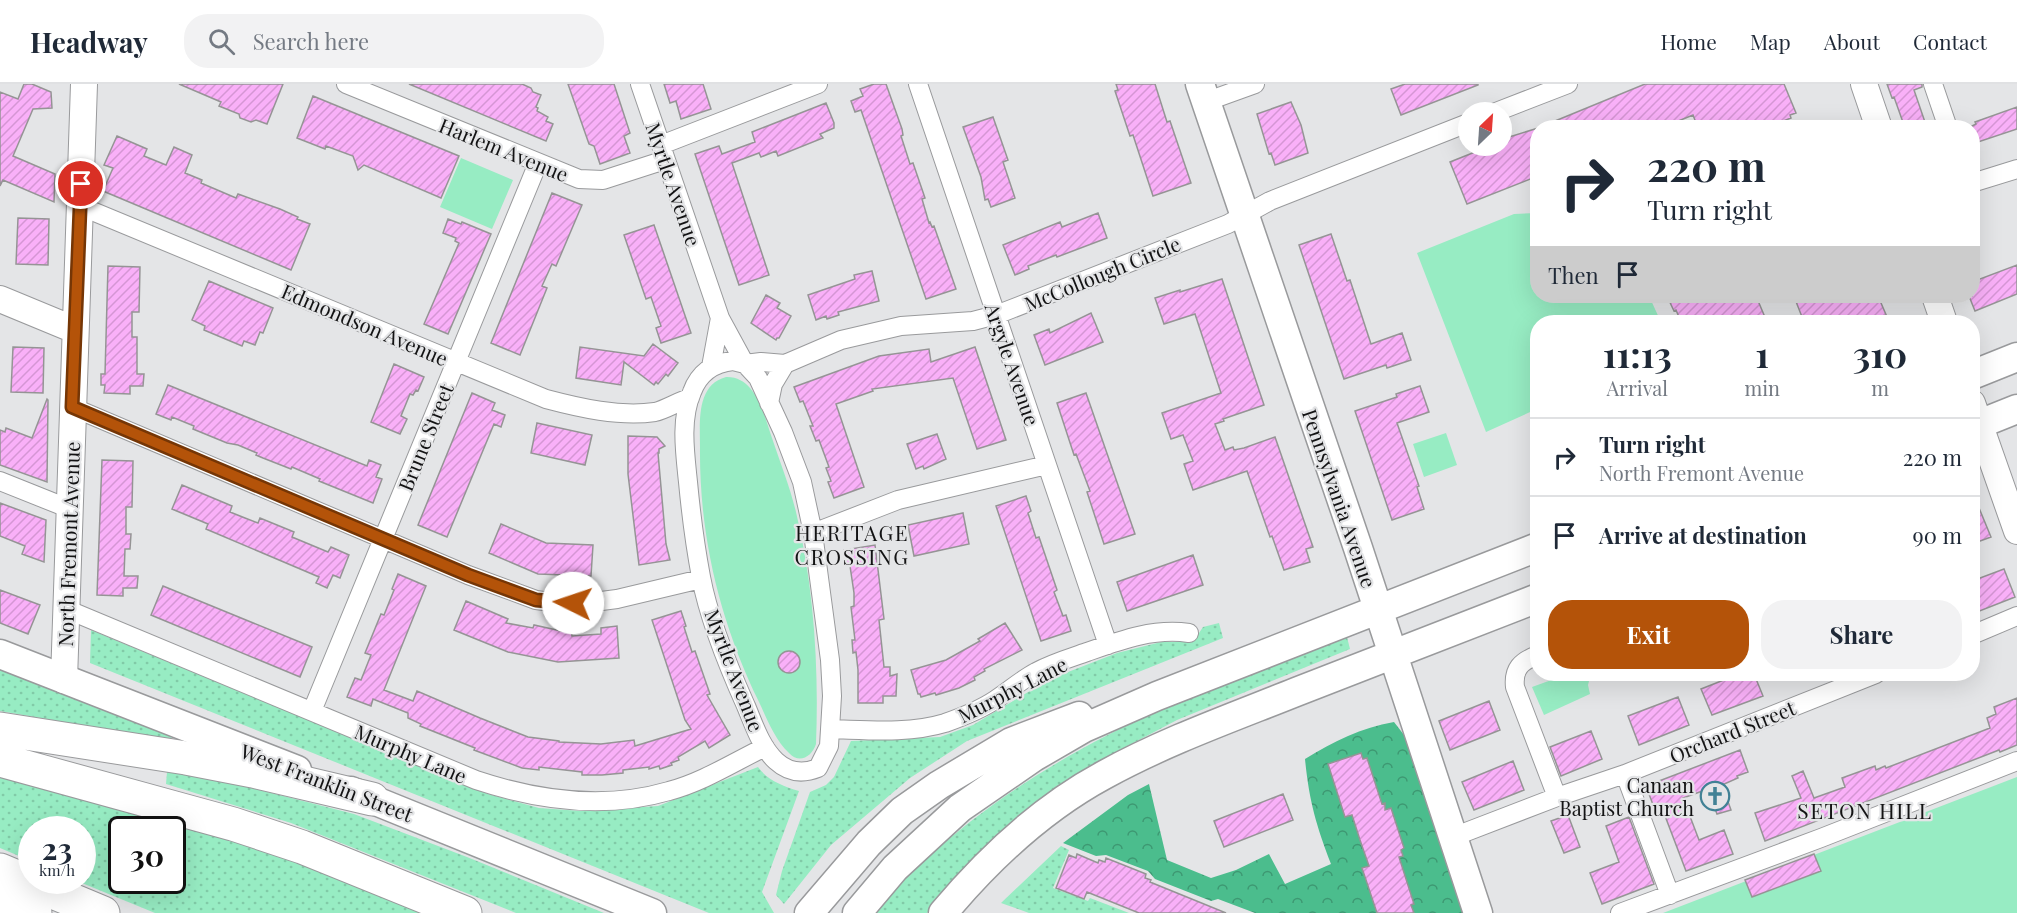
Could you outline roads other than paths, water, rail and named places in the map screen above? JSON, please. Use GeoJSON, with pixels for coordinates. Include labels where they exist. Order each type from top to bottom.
{"type":"FeatureCollection","features":[{"type":"Feature","properties":{"kind":"highway"},"geometry":{"type":"LineString","coordinates":[[0,729],[186,758],[372,799]]}},
{"type":"Feature","properties":{"kind":"highway"},"geometry":{"type":"LineString","coordinates":[[0,760],[233,824],[302,847],[465,913]]}},
{"type":"Feature","properties":{"kind":"highway"},"geometry":{"type":"LineString","coordinates":[[0,870],[104,913]]}},
{"type":"Feature","properties":{"kind":"highway"},"geometry":{"type":"LineString","coordinates":[[0,896],[35,913]]}},
{"type":"Feature","properties":{"kind":"main road","name":"North Fremont Avenue"},"geometry":{"type":"LineString","coordinates":[[64,680],[84,84]]}},
{"type":"Feature","properties":{"kind":"main road"},"geometry":{"type":"LineString","coordinates":[[1864,84],[1876,120]]}},
{"type":"Feature","properties":{"kind":"main road","name":"Pennsylvania Avenue"},"geometry":{"type":"LineString","coordinates":[[1202,93],[1378,610],[1478,913]]}},
{"type":"Feature","properties":{"kind":"main road"},"geometry":{"type":"LineString","coordinates":[[0,299],[75,330]]}},
{"type":"Feature","properties":{"kind":"main road"},"geometry":{"type":"LineString","coordinates":[[1980,372],[2017,357]]}},
{"type":"Feature","properties":{"kind":"main road"},"geometry":{"type":"LineString","coordinates":[[1980,417],[2017,409]]}},
{"type":"Feature","properties":{"kind":"main road"},"geometry":{"type":"LineString","coordinates":[[1980,431],[2017,531]]}},
{"type":"Feature","properties":{"kind":"main road"},"geometry":{"type":"LineString","coordinates":[[857,913],[895,868],[967,803],[1034,757],[1084,728],[1157,696],[1530,550]]}},
{"type":"Feature","properties":{"kind":"main road"},"geometry":{"type":"LineString","coordinates":[[943,913],[981,869],[1021,833],[1056,805],[1103,775],[1173,741],[1530,601]]}},
{"type":"Feature","properties":{"kind":"main road","name":"West Franklin Street"},"geometry":{"type":"LineString","coordinates":[[0,654],[372,799],[652,913]]}},
{"type":"Feature","properties":{"kind":"main road"},"geometry":{"type":"LineString","coordinates":[[809,913],[869,843],[902,811],[939,785],[1011,742],[1085,714],[1157,696]]}},
{"type":"Feature","properties":{"kind":"street","name":"Harlem Avenue"},"geometry":{"type":"LineString","coordinates":[[346,84],[579,179],[597,180],[620,175],[663,152],[818,84]]}},
{"type":"Feature","properties":{"kind":"street","name":"Myrtle Avenue"},"geometry":{"type":"LineString","coordinates":[[640,84],[720,318],[745,364],[758,378],[802,482],[813,533],[830,660],[831,729],[829,746],[818,768],[808,772],[787,769],[765,747],[733,677],[701,579],[688,484],[685,423],[690,398],[696,384],[711,367],[720,318]]}},
{"type":"Feature","properties":{"kind":"street","name":"Argyle Avenue"},"geometry":{"type":"LineString","coordinates":[[918,84],[1108,645]]}},
{"type":"Feature","properties":{"kind":"street"},"geometry":{"type":"LineString","coordinates":[[1202,93],[1255,84]]}},
{"type":"Feature","properties":{"kind":"street"},"geometry":{"type":"LineString","coordinates":[[1512,106],[1568,84]]}},
{"type":"Feature","properties":{"kind":"street"},"geometry":{"type":"LineString","coordinates":[[1933,84],[1945,120]]}},
{"type":"Feature","properties":{"kind":"street","name":"McCollough Circle"},"geometry":{"type":"LineString","coordinates":[[745,364],[760,362],[785,364],[841,340],[871,333],[902,326],[973,321],[996,315],[1228,224],[1270,201],[1458,127]]}},
{"type":"Feature","properties":{"kind":"street","name":"Brune Street"},"geometry":{"type":"LineString","coordinates":[[312,711],[538,163]]}},
{"type":"Feature","properties":{"kind":"street"},"geometry":{"type":"LineString","coordinates":[[1980,181],[2017,169]]}},
{"type":"Feature","properties":{"kind":"street","name":"Edmondson Avenue"},"geometry":{"type":"LineString","coordinates":[[80,206],[546,399],[575,406],[635,413],[657,411]]}},
{"type":"Feature","properties":{"kind":"street"},"geometry":{"type":"LineString","coordinates":[[711,367],[722,362],[733,361],[745,364]]}},
{"type":"Feature","properties":{"kind":"street"},"geometry":{"type":"LineString","coordinates":[[769,403],[773,384],[785,364]]}},
{"type":"Feature","properties":{"kind":"street"},"geometry":{"type":"LineString","coordinates":[[657,411],[690,398]]}},
{"type":"Feature","properties":{"kind":"street"},"geometry":{"type":"LineString","coordinates":[[72,407],[383,539],[536,600],[586,603],[617,599],[701,579]]}},
{"type":"Feature","properties":{"kind":"street"},"geometry":{"type":"LineString","coordinates":[[657,411],[671,420],[685,423]]}},
{"type":"Feature","properties":{"kind":"street"},"geometry":{"type":"LineString","coordinates":[[813,533],[898,500],[1047,465]]}},
{"type":"Feature","properties":{"kind":"street"},"geometry":{"type":"LineString","coordinates":[[0,481],[70,509]]}},
{"type":"Feature","properties":{"kind":"street","name":"Murphy Lane"},"geometry":{"type":"LineString","coordinates":[[66,609],[476,780],[538,798],[602,802],[670,791],[697,781],[765,747]]}},
{"type":"Feature","properties":{"kind":"street"},"geometry":{"type":"LineString","coordinates":[[1980,631],[2017,616]]}},
{"type":"Feature","properties":{"kind":"street","name":"Murphy Lane"},"geometry":{"type":"LineString","coordinates":[[831,729],[916,729],[944,723],[995,700],[1038,671],[1108,645],[1157,632],[1189,633]]}},
{"type":"Feature","properties":{"kind":"street"},"geometry":{"type":"LineString","coordinates":[[1530,659],[1520,665],[1514,677],[1515,687],[1557,797]]}},
{"type":"Feature","properties":{"kind":"street","name":"Orchard Street"},"geometry":{"type":"LineString","coordinates":[[1453,837],[1625,774],[1858,681]]}},
{"type":"Feature","properties":{"kind":"street"},"geometry":{"type":"LineString","coordinates":[[1620,913],[2017,761]]}},
{"type":"Feature","properties":{"kind":"street"},"geometry":{"type":"LineString","coordinates":[[1625,774],[1670,895]]}},
{"type":"Feature","properties":{"kind":"place","name":"Canaan Baptist Church"},"geometry":{"type":"Point","coordinates":[1715,796]}},
{"type":"Feature","properties":{"kind":"district","name":"HERITAGE CROSSING"},"geometry":{"type":"Point","coordinates":[852,544]}},
{"type":"Feature","properties":{"kind":"district","name":"SETON HILL"},"geometry":{"type":"Point","coordinates":[1865,810]}}]}
